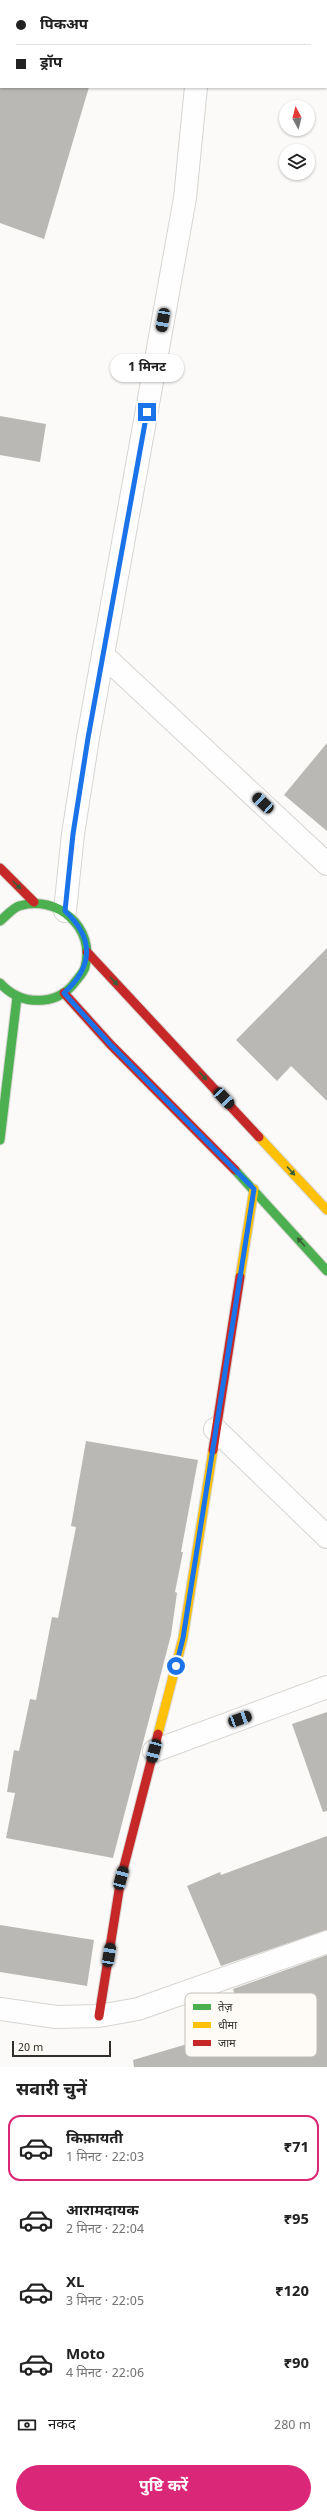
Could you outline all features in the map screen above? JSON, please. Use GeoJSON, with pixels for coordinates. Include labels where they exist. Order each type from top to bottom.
{"type":"FeatureCollection","features":[{"type":"Feature","properties":{"kind":"street"},"geometry":{"type":"LineString","coordinates":[[65,911],[73,834],[103,655],[185,198],[196,88]]}},
{"type":"Feature","properties":{"kind":"street"},"geometry":{"type":"LineString","coordinates":[[103,655],[327,864]]}},
{"type":"Feature","properties":{"kind":"street"},"geometry":{"type":"LineString","coordinates":[[0,868],[34,902]]}},
{"type":"Feature","properties":{"kind":"street"},"geometry":{"type":"LineString","coordinates":[[0,921],[18,906],[34,902],[50,904],[65,911],[77,922],[84,936],[88,952],[85,968],[77,982],[64,993],[53,999],[41,1001],[17,997],[0,983]]}},
{"type":"Feature","properties":{"kind":"street"},"geometry":{"type":"LineString","coordinates":[[88,952],[327,1210]]}},
{"type":"Feature","properties":{"kind":"street"},"geometry":{"type":"LineString","coordinates":[[64,993],[110,1044],[254,1189],[327,1271]]}},
{"type":"Feature","properties":{"kind":"street"},"geometry":{"type":"LineString","coordinates":[[0,1140],[17,997]]}},
{"type":"Feature","properties":{"kind":"street"},"geometry":{"type":"LineString","coordinates":[[99,2016],[121,1878],[183,1638],[254,1189]]}},
{"type":"Feature","properties":{"kind":"street"},"geometry":{"type":"LineString","coordinates":[[215,1429],[327,1537]]}},
{"type":"Feature","properties":{"kind":"street"},"geometry":{"type":"LineString","coordinates":[[154,1751],[327,1687]]}},
{"type":"Feature","properties":{"kind":"street"},"geometry":{"type":"LineString","coordinates":[[0,2008],[56,2017],[99,2016],[138,2009],[327,1942]]}},
{"type":"Feature","properties":{"kind":"building"},"geometry":{"type":"Polygon","coordinates":[[[0,88],[89,88],[44,239],[0,223],[0,88]]]}},
{"type":"Feature","properties":{"kind":"building"},"geometry":{"type":"Polygon","coordinates":[[[0,416],[46,424],[40,462],[0,455],[0,416]]]}},
{"type":"Feature","properties":{"kind":"building"},"geometry":{"type":"Polygon","coordinates":[[[327,743],[327,831],[284,795],[327,743]]]}},
{"type":"Feature","properties":{"kind":"building"},"geometry":{"type":"Polygon","coordinates":[[[327,948],[327,1101],[291,1066],[277,1081],[236,1040],[327,948]]]}},
{"type":"Feature","properties":{"kind":"building"},"geometry":{"type":"Polygon","coordinates":[[[86,1441],[198,1460],[181,1552],[183,1552],[175,1592],[177,1593],[171,1635],[113,1858],[6,1838],[15,1793],[7,1792],[14,1750],[19,1751],[30,1699],[36,1700],[52,1617],[58,1618],[76,1527],[71,1526],[86,1441]]]}},
{"type":"Feature","properties":{"kind":"building"},"geometry":{"type":"Polygon","coordinates":[[[327,1712],[327,1811],[323,1812],[292,1724],[327,1712]]]}},
{"type":"Feature","properties":{"kind":"building"},"geometry":{"type":"Polygon","coordinates":[[[327,1836],[327,1930],[221,1966],[187,1886],[220,1872],[221,1875],[327,1836]]]}},
{"type":"Feature","properties":{"kind":"building"},"geometry":{"type":"Polygon","coordinates":[[[0,1925],[94,1940],[87,1986],[0,1972],[0,1925]]]}},
{"type":"Feature","properties":{"kind":"building"},"geometry":{"type":"Polygon","coordinates":[[[327,1955],[327,2067],[134,2067],[133,2060],[185,2045],[185,2057],[317,2057],[317,1993],[234,1993],[233,1989],[327,1955]]]}},
{"type":"Feature","properties":{"kind":"traffic: fast"},"geometry":{"type":"LineString","coordinates":[[0,921],[19,906],[33,904],[47,905],[70,917],[79,927],[85,939],[87,953],[85,967],[81,975],[69,989],[53,998],[44,1000],[25,999],[14,995],[0,983]]}},
{"type":"Feature","properties":{"kind":"traffic: fast"},"geometry":{"type":"LineString","coordinates":[[0,1140],[17,997]]}},
{"type":"Feature","properties":{"kind":"traffic: fast"},"geometry":{"type":"LineString","coordinates":[[235,1170],[327,1271]]}},
{"type":"Feature","properties":{"kind":"traffic: slow"},"geometry":{"type":"LineString","coordinates":[[259,1137],[327,1210]]}},
{"type":"Feature","properties":{"kind":"traffic: slow"},"geometry":{"type":"LineString","coordinates":[[240,1277],[254,1189]]}},
{"type":"Feature","properties":{"kind":"traffic: slow"},"geometry":{"type":"LineString","coordinates":[[158,1734],[183,1638],[213,1450]]}},
{"type":"Feature","properties":{"kind":"traffic: jam"},"geometry":{"type":"LineString","coordinates":[[0,868],[34,902]]}},
{"type":"Feature","properties":{"kind":"traffic: jam"},"geometry":{"type":"LineString","coordinates":[[87,952],[259,1137]]}},
{"type":"Feature","properties":{"kind":"traffic: jam"},"geometry":{"type":"LineString","coordinates":[[64,993],[110,1044],[235,1170]]}},
{"type":"Feature","properties":{"kind":"traffic: jam"},"geometry":{"type":"LineString","coordinates":[[213,1450],[240,1277]]}},
{"type":"Feature","properties":{"kind":"traffic: jam"},"geometry":{"type":"LineString","coordinates":[[99,2016],[121,1878],[158,1734]]}},
{"type":"Feature","properties":{"kind":"route"},"geometry":{"type":"LineString","coordinates":[[147,412],[88,738],[73,834],[70,879],[65,911],[77,922],[84,936],[88,952],[85,968],[77,982],[64,993],[110,1044],[254,1189],[183,1638],[176,1666]]}}]}
